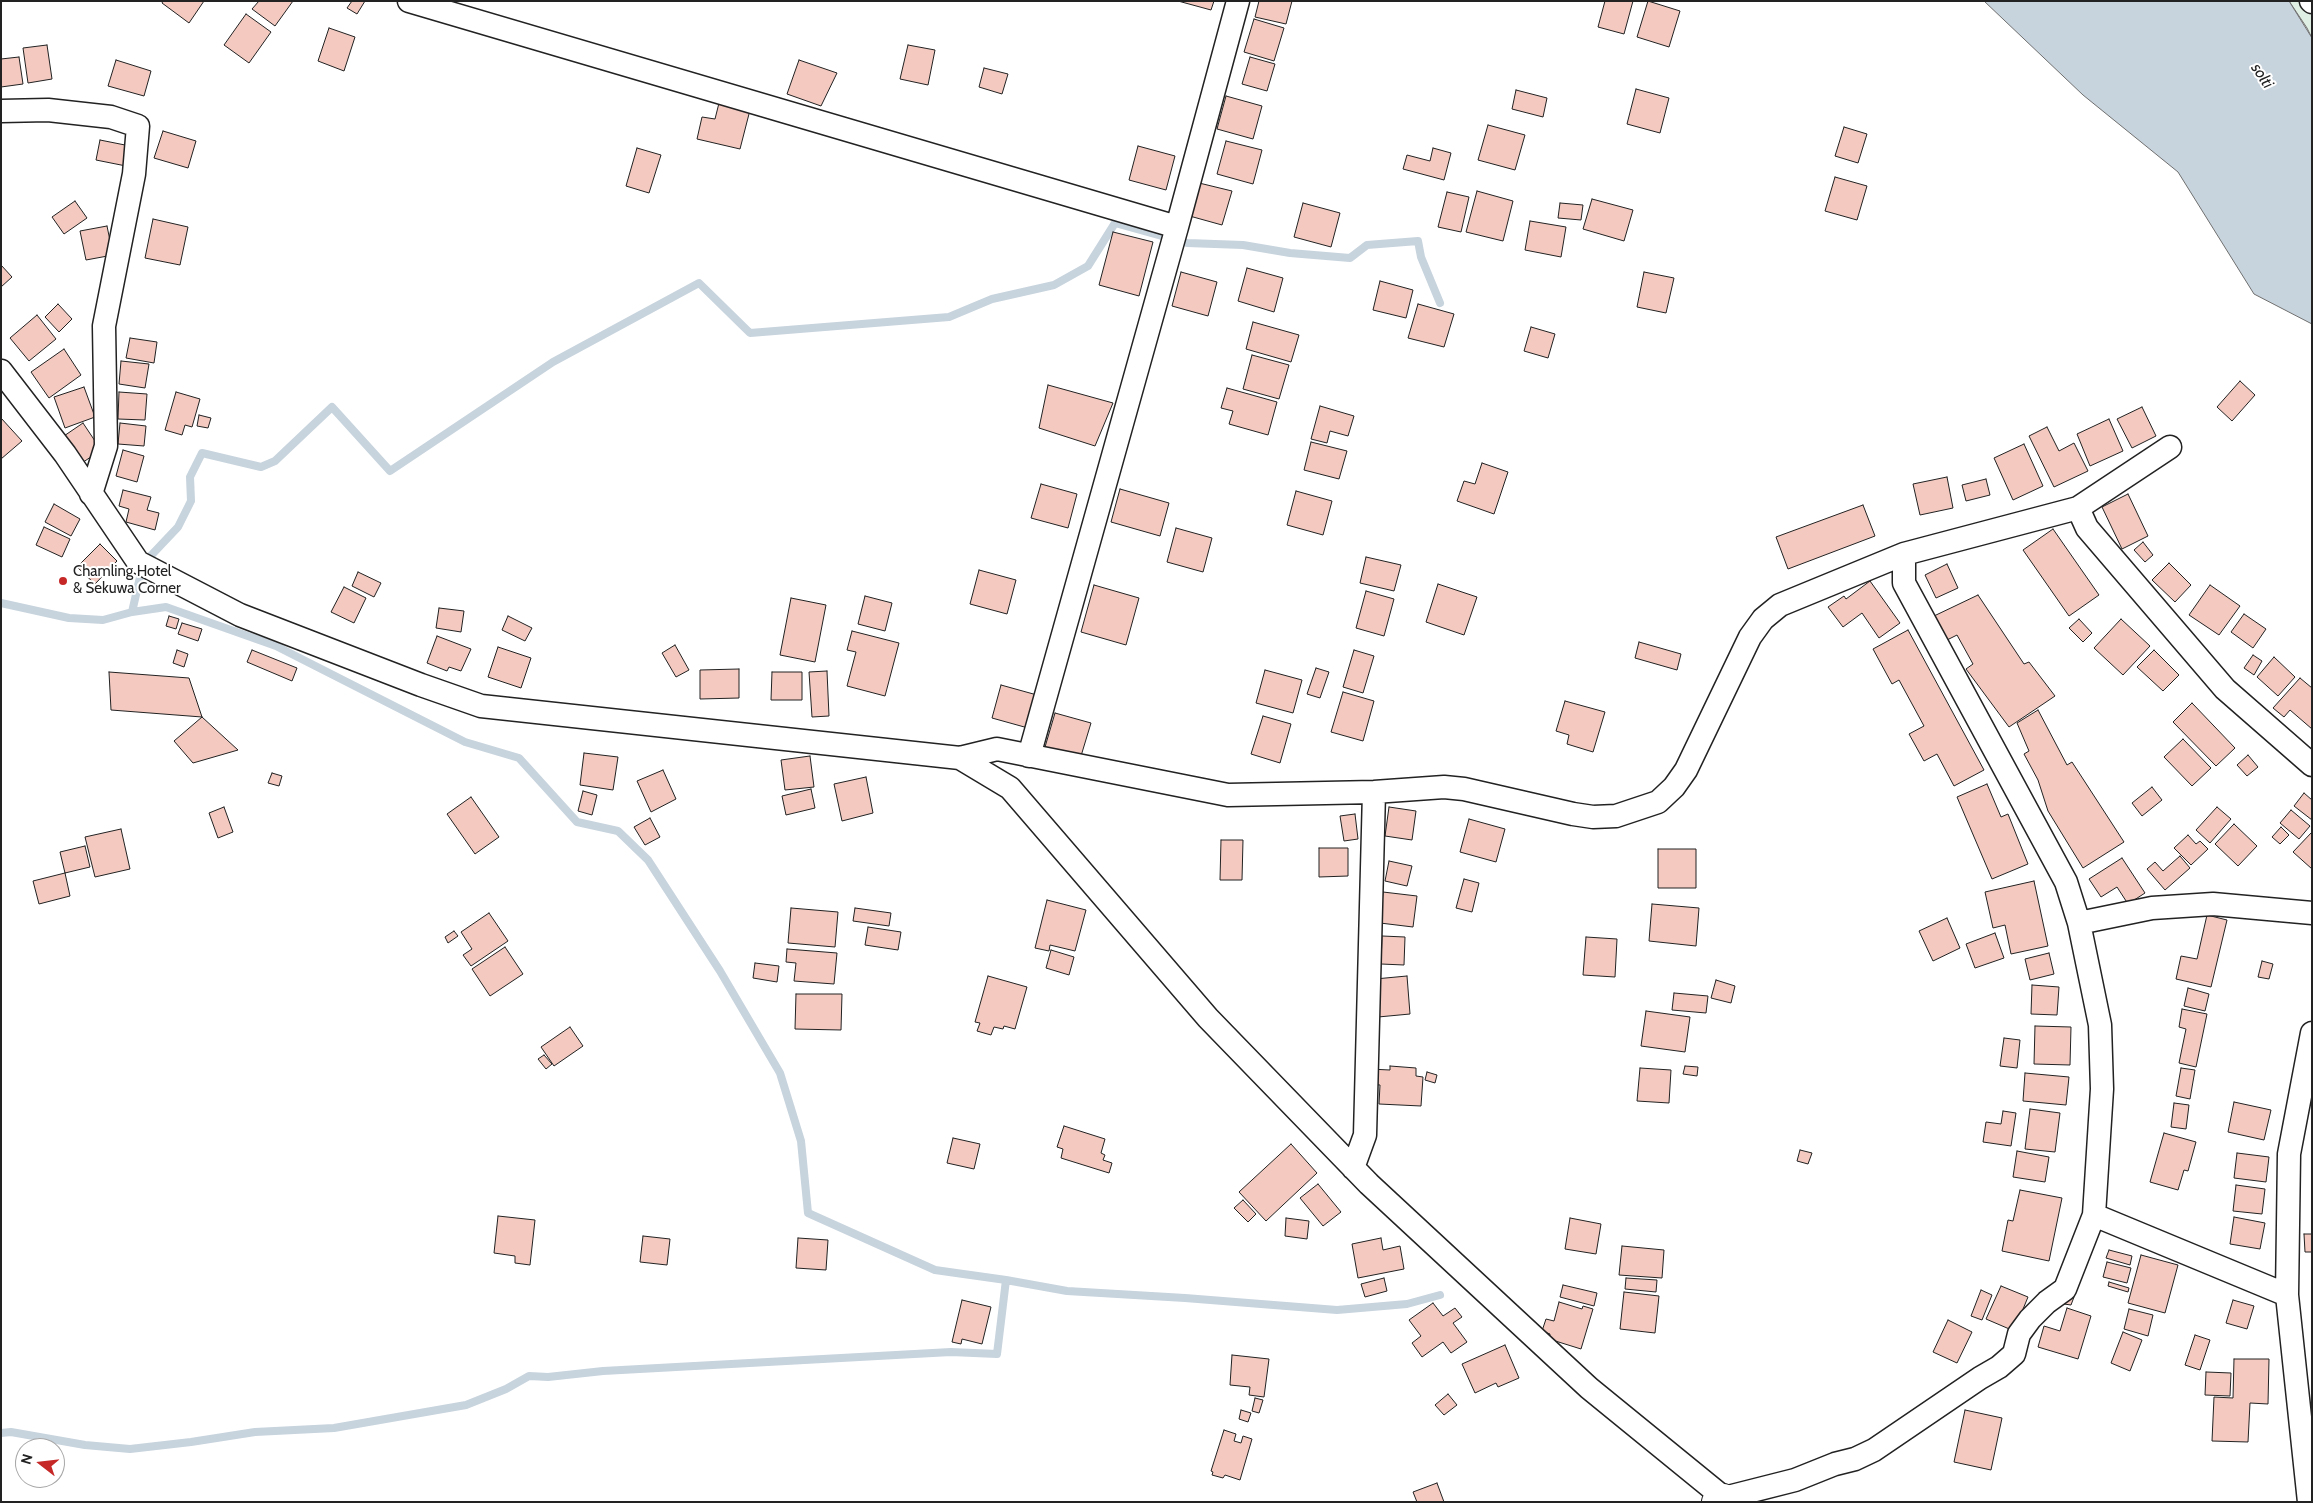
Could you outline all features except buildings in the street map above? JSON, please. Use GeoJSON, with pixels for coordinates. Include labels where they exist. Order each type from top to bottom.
{"type":"FeatureCollection","features":[{"type":"Feature","properties":{"kind":"street"},"geometry":{"type":"LineString","coordinates":[[409,1],[1178,228]]}},
{"type":"Feature","properties":{"kind":"street"},"geometry":{"type":"LineString","coordinates":[[1029,756],[1178,228],[1238,1]]}},
{"type":"Feature","properties":{"kind":"street"},"geometry":{"type":"LineString","coordinates":[[1,111],[48,110],[111,116],[138,126],[134,174],[104,326],[106,446],[90,494]]}},
{"type":"Feature","properties":{"kind":"street"},"geometry":{"type":"LineString","coordinates":[[1,371],[65,454],[90,494],[138,562],[240,615],[421,685],[481,706],[960,758],[997,749],[1228,795],[1374,792],[1444,786],[1594,817],[1616,816],[1658,802],[1674,787],[1686,770],[1739,656],[1763,619],[1780,605],[1904,554],[2078,508],[2170,446]]}},
{"type":"Feature","properties":{"kind":"street"},"geometry":{"type":"LineString","coordinates":[[2078,508],[2087,528],[2225,689],[2312,765]]}},
{"type":"Feature","properties":{"kind":"street"},"geometry":{"type":"LineString","coordinates":[[960,758],[1010,788],[1208,1018],[1353,1168],[1589,1388],[1723,1500],[1795,1480],[1835,1464],[1855,1459],[1874,1450],[1999,1367],[2014,1354],[2019,1334],[2030,1319],[2047,1302],[2065,1289],[2094,1214],[2102,1089],[2100,1025],[2079,923],[2066,882],[1904,583],[1904,554]]}},
{"type":"Feature","properties":{"kind":"street"},"geometry":{"type":"LineString","coordinates":[[1353,1168],[1365,1136],[1374,792]]}},
{"type":"Feature","properties":{"kind":"street"},"geometry":{"type":"LineString","coordinates":[[2079,923],[2152,908],[2213,904],[2312,913]]}},
{"type":"Feature","properties":{"kind":"street"},"geometry":{"type":"LineString","coordinates":[[2309,1502],[2287,1295],[2290,1154],[2312,1033]]}},
{"type":"Feature","properties":{"kind":"street"},"geometry":{"type":"LineString","coordinates":[[2094,1214],[2287,1295]]}},
{"type":"Feature","properties":{"kind":"green space"},"geometry":{"type":"Polygon","coordinates":[[[2289,1],[2312,1],[2312,38],[2307,28],[2289,1]]]}},
{"type":"Feature","properties":{"kind":"water","name":"solti"},"geometry":{"type":"Polygon","coordinates":[[[1984,1],[2289,1],[2312,38],[2312,324],[2254,294],[2178,172],[2083,95],[1984,1]]]}},
{"type":"Feature","properties":{"kind":"waterway"},"geometry":{"type":"LineString","coordinates":[[1,603],[69,618],[103,620],[132,612],[143,564],[178,527],[191,501],[190,477],[202,453],[261,467],[275,461],[332,407],[390,471],[553,362],[699,283],[750,333],[949,317],[992,299],[1054,285],[1088,266],[1115,223],[1187,243],[1243,245],[1290,253],[1350,258],[1367,245],[1418,241],[1421,257],[1440,303]]}},
{"type":"Feature","properties":{"kind":"waterway"},"geometry":{"type":"LineString","coordinates":[[132,612],[166,607],[276,646],[465,742],[519,758],[577,822],[618,831],[648,860],[720,971],[780,1073],[801,1141],[808,1213],[935,1270],[1067,1291],[1337,1310],[1407,1304],[1440,1295]]}},
{"type":"Feature","properties":{"kind":"waterway"},"geometry":{"type":"LineString","coordinates":[[1,1433],[11,1432],[85,1445],[130,1449],[255,1432],[334,1428],[466,1405],[506,1389],[529,1376],[548,1377],[603,1371],[951,1352],[997,1354],[1006,1280]]}},
{"type":"Feature","properties":{"kind":"place","name":"Chamling Hotel & Sekuwa Corner"},"geometry":{"type":"Point","coordinates":[63,581]}}]}
